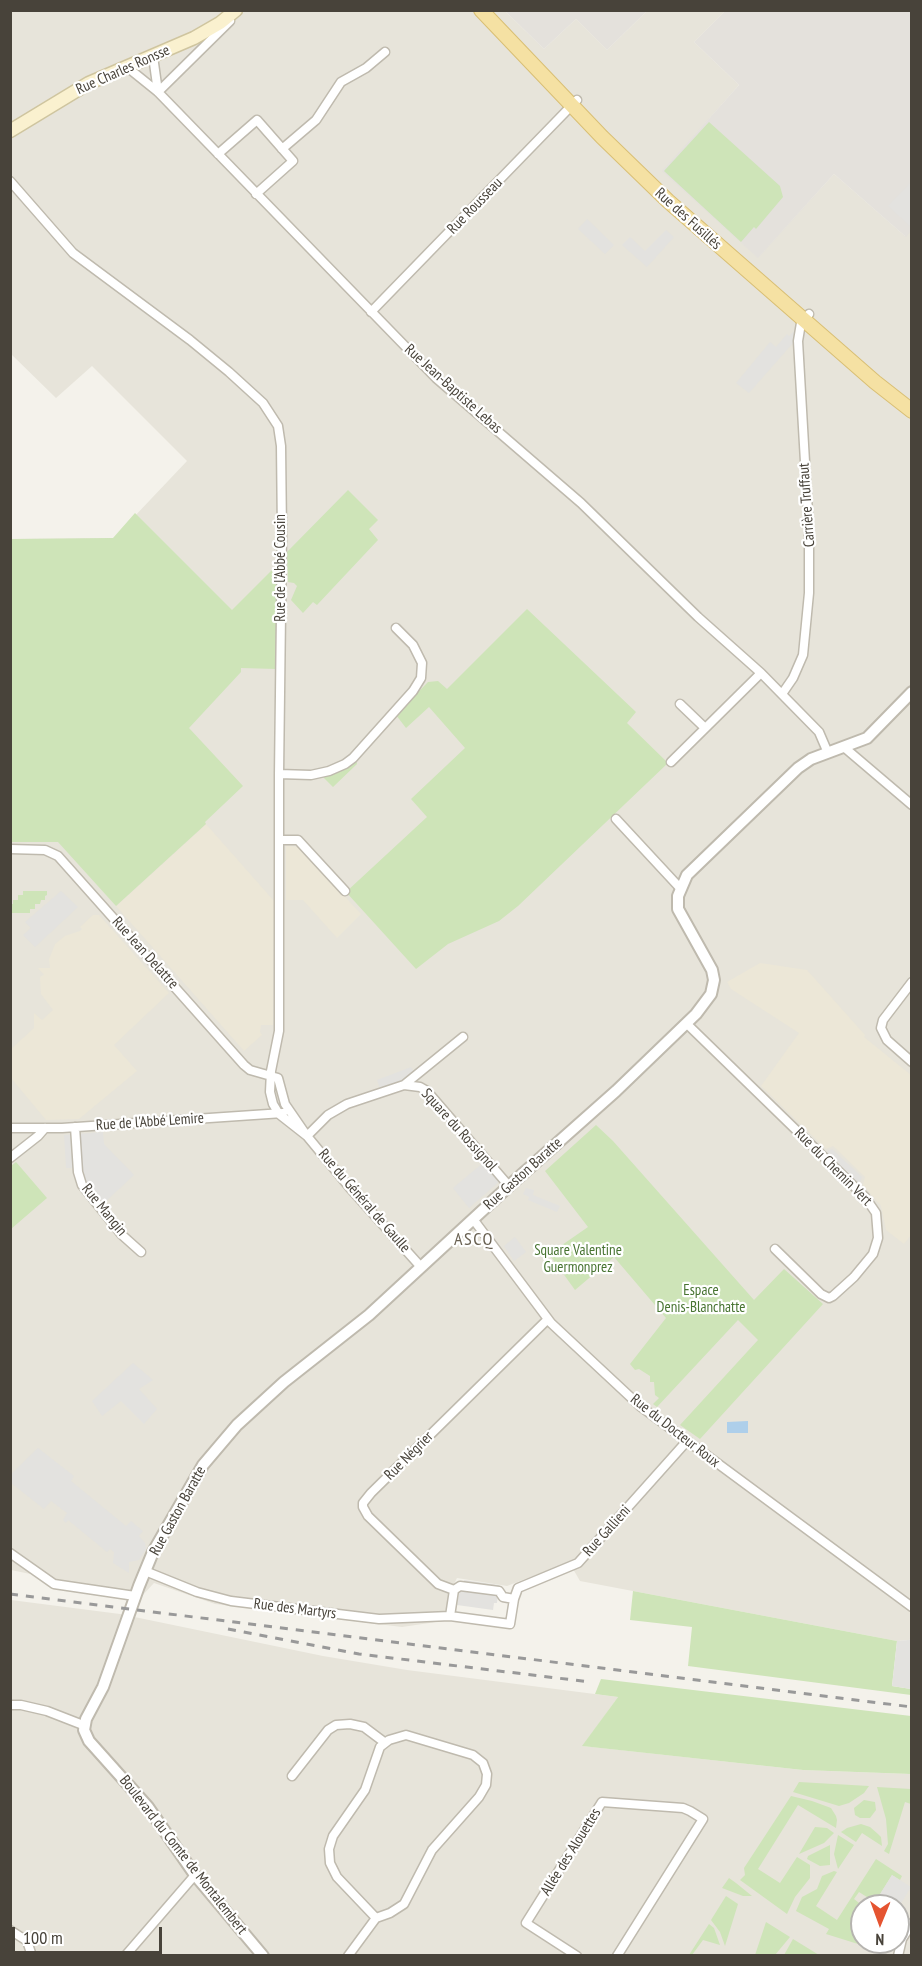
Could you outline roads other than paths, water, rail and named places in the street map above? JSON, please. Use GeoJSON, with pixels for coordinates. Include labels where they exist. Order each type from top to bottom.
{"type":"FeatureCollection","features":[{"type":"Feature","properties":{"kind":"main road","name":"Rue Charles Ronsse"},"geometry":{"type":"LineString","coordinates":[[10,131],[79,89],[203,33],[237,10]]}},
{"type":"Feature","properties":{"kind":"main road","name":"Rue des Fusillés"},"geometry":{"type":"LineString","coordinates":[[480,10],[574,103],[874,382],[912,411]]}},
{"type":"Feature","properties":{"kind":"main road","name":"Rue des Fusillés"},"geometry":{"type":"LineString","coordinates":[[493,10],[574,103]]}},
{"type":"Feature","properties":{"kind":"main road","name":"Rue des Fusillés"},"geometry":{"type":"LineString","coordinates":[[806,317],[912,401]]}},
{"type":"Feature","properties":{"kind":"street","name":"Rue Charles Ronsse"},"geometry":{"type":"LineString","coordinates":[[158,92],[204,48],[237,10]]}},
{"type":"Feature","properties":{"kind":"street"},"geometry":{"type":"LineString","coordinates":[[282,149],[316,120],[341,82],[366,68],[386,52]]}},
{"type":"Feature","properties":{"kind":"street"},"geometry":{"type":"LineString","coordinates":[[153,56],[158,92]]}},
{"type":"Feature","properties":{"kind":"street","name":"Rue Jean-Baptiste Lebas"},"geometry":{"type":"LineString","coordinates":[[127,67],[158,92],[436,378],[581,503],[698,617],[761,673],[819,732],[828,753]]}},
{"type":"Feature","properties":{"kind":"street","name":"Rue Rousseau"},"geometry":{"type":"LineString","coordinates":[[371,312],[574,103]]}},
{"type":"Feature","properties":{"kind":"street"},"geometry":{"type":"LineString","coordinates":[[218,154],[257,120],[293,161],[256,194]]}},
{"type":"Feature","properties":{"kind":"street","name":"Rue de l'Abbé Cousin"},"geometry":{"type":"LineString","coordinates":[[10,181],[73,253],[211,357],[257,397],[275,420],[281,446],[282,533],[279,1031],[271,1075]]}},
{"type":"Feature","properties":{"kind":"street","name":"Carrière Truffaut"},"geometry":{"type":"LineString","coordinates":[[782,694],[794,678],[803,655],[809,593],[809,540],[798,341],[798,330],[806,317]]}},
{"type":"Feature","properties":{"kind":"street"},"geometry":{"type":"LineString","coordinates":[[279,774],[311,775],[345,764],[413,691],[421,678],[422,663],[413,645],[396,628]]}},
{"type":"Feature","properties":{"kind":"street"},"geometry":{"type":"LineString","coordinates":[[671,762],[761,673]]}},
{"type":"Feature","properties":{"kind":"street"},"geometry":{"type":"LineString","coordinates":[[616,819],[680,888],[687,875],[788,776],[804,763],[861,741],[872,733],[912,692]]}},
{"type":"Feature","properties":{"kind":"street"},"geometry":{"type":"LineString","coordinates":[[680,704],[704,728]]}},
{"type":"Feature","properties":{"kind":"street"},"geometry":{"type":"LineString","coordinates":[[845,747],[912,806]]}},
{"type":"Feature","properties":{"kind":"street"},"geometry":{"type":"LineString","coordinates":[[279,840],[298,840],[345,891]]}},
{"type":"Feature","properties":{"kind":"street","name":"Rue Jean Delattre"},"geometry":{"type":"LineString","coordinates":[[10,849],[45,850],[58,856],[242,1063],[250,1070],[271,1075]]}},
{"type":"Feature","properties":{"kind":"street","name":"Rue Gaston Baratte"},"geometry":{"type":"LineString","coordinates":[[83,1725],[103,1688],[145,1571],[203,1465],[221,1442],[275,1390],[361,1321],[610,1096],[687,1024],[711,994],[714,983],[712,970],[678,909],[680,888]]}},
{"type":"Feature","properties":{"kind":"street"},"geometry":{"type":"LineString","coordinates":[[912,982],[883,1020],[881,1028],[892,1046],[912,1062]]}},
{"type":"Feature","properties":{"kind":"street","name":"Rue du Chemin Vert"},"geometry":{"type":"LineString","coordinates":[[687,1024],[865,1197],[876,1213],[878,1231],[873,1254],[854,1277],[829,1298],[821,1294],[775,1249]]}},
{"type":"Feature","properties":{"kind":"street","name":"Square du Rossignol"},"geometry":{"type":"LineString","coordinates":[[310,1132],[328,1115],[347,1104],[404,1085],[463,1037]]}},
{"type":"Feature","properties":{"kind":"street"},"geometry":{"type":"LineString","coordinates":[[271,1075],[271,1097],[279,1114]]}},
{"type":"Feature","properties":{"kind":"street","name":"Rue du Général de Gaulle"},"geometry":{"type":"LineString","coordinates":[[271,1075],[279,1079],[283,1098],[289,1110],[310,1132],[353,1192],[421,1267]]}},
{"type":"Feature","properties":{"kind":"street","name":"Square du Rossignol"},"geometry":{"type":"LineString","coordinates":[[404,1085],[420,1087],[427,1091],[509,1186]]}},
{"type":"Feature","properties":{"kind":"street","name":"Rue de l'Abbé Lemire"},"geometry":{"type":"LineString","coordinates":[[10,1128],[75,1127],[279,1114],[289,1110]]}},
{"type":"Feature","properties":{"kind":"street","name":"Rue du Général de Gaulle"},"geometry":{"type":"LineString","coordinates":[[279,1114],[310,1132]]}},
{"type":"Feature","properties":{"kind":"street","name":"Rue Mangin"},"geometry":{"type":"LineString","coordinates":[[75,1127],[78,1172],[82,1185],[122,1234],[141,1252]]}},
{"type":"Feature","properties":{"kind":"street"},"geometry":{"type":"LineString","coordinates":[[10,1158],[45,1128]]}},
{"type":"Feature","properties":{"kind":"street","name":"Rue du Docteur Roux"},"geometry":{"type":"LineString","coordinates":[[473,1219],[548,1319],[640,1406],[912,1607]]}},
{"type":"Feature","properties":{"kind":"street","name":"Rue Négrier"},"geometry":{"type":"LineString","coordinates":[[454,1590],[438,1584],[368,1516],[363,1503],[548,1319]]}},
{"type":"Feature","properties":{"kind":"street","name":"Rue Gallieni"},"geometry":{"type":"LineString","coordinates":[[514,1599],[516,1590],[521,1585],[578,1563],[687,1441]]}},
{"type":"Feature","properties":{"kind":"street"},"geometry":{"type":"LineString","coordinates":[[10,1552],[54,1584],[135,1596]]}},
{"type":"Feature","properties":{"kind":"street","name":"Rue des Martyrs"},"geometry":{"type":"LineString","coordinates":[[145,1571],[196,1592],[231,1602],[385,1619],[450,1616],[510,1624],[514,1599]]}},
{"type":"Feature","properties":{"kind":"street"},"geometry":{"type":"LineString","coordinates":[[450,1616],[454,1590],[460,1586],[499,1591],[503,1597],[514,1599]]}},
{"type":"Feature","properties":{"kind":"street"},"geometry":{"type":"LineString","coordinates":[[10,1705],[47,1711],[83,1725]]}},
{"type":"Feature","properties":{"kind":"street"},"geometry":{"type":"LineString","coordinates":[[292,1776],[328,1730],[336,1725],[350,1724],[364,1727],[384,1742]]}},
{"type":"Feature","properties":{"kind":"street","name":"Boulevard du Comte de Montalembert"},"geometry":{"type":"LineString","coordinates":[[83,1725],[89,1741],[148,1807],[195,1875],[263,1956]]}},
{"type":"Feature","properties":{"kind":"street"},"geometry":{"type":"LineString","coordinates":[[348,1956],[376,1918],[404,1904],[427,1858],[479,1797],[487,1779],[486,1768],[473,1755],[406,1735],[384,1742],[375,1756],[366,1790],[333,1836],[329,1849],[330,1863],[338,1877],[376,1918]]}},
{"type":"Feature","properties":{"kind":"street","name":"Allée des Alouettes"},"geometry":{"type":"LineString","coordinates":[[577,1956],[526,1923],[602,1802],[690,1810],[703,1819],[617,1956]]}},
{"type":"Feature","properties":{"kind":"street"},"geometry":{"type":"LineString","coordinates":[[125,1956],[195,1875]]}},
{"type":"Feature","properties":{"kind":"street"},"geometry":{"type":"LineString","coordinates":[[898,1956],[902,1939],[912,1923]]}},
{"type":"Feature","properties":{"kind":"street"},"geometry":{"type":"LineString","coordinates":[[10,1930],[27,1941],[32,1956]]}},
{"type":"Feature","properties":{"kind":"water"},"geometry":{"type":"Polygon","coordinates":[[[748,1421],[748,1433],[727,1433],[727,1422],[748,1421]]]}},
{"type":"Feature","properties":{"kind":"railway"},"geometry":{"type":"LineString","coordinates":[[10,1594],[912,1707]]}},
{"type":"Feature","properties":{"kind":"railway"},"geometry":{"type":"LineString","coordinates":[[228,1629],[359,1654],[590,1682]]}},
{"type":"Feature","properties":{"kind":"district","name":"ASCQ"},"geometry":{"type":"Point","coordinates":[474,1240]}},
{"type":"Feature","properties":{"kind":"park label","name":"Square Valentine Guermonprez"},"geometry":{"type":"Point","coordinates":[578,1260]}},
{"type":"Feature","properties":{"kind":"park label","name":"Espace Denis-Blanchatte"},"geometry":{"type":"Point","coordinates":[701,1300]}}]}
